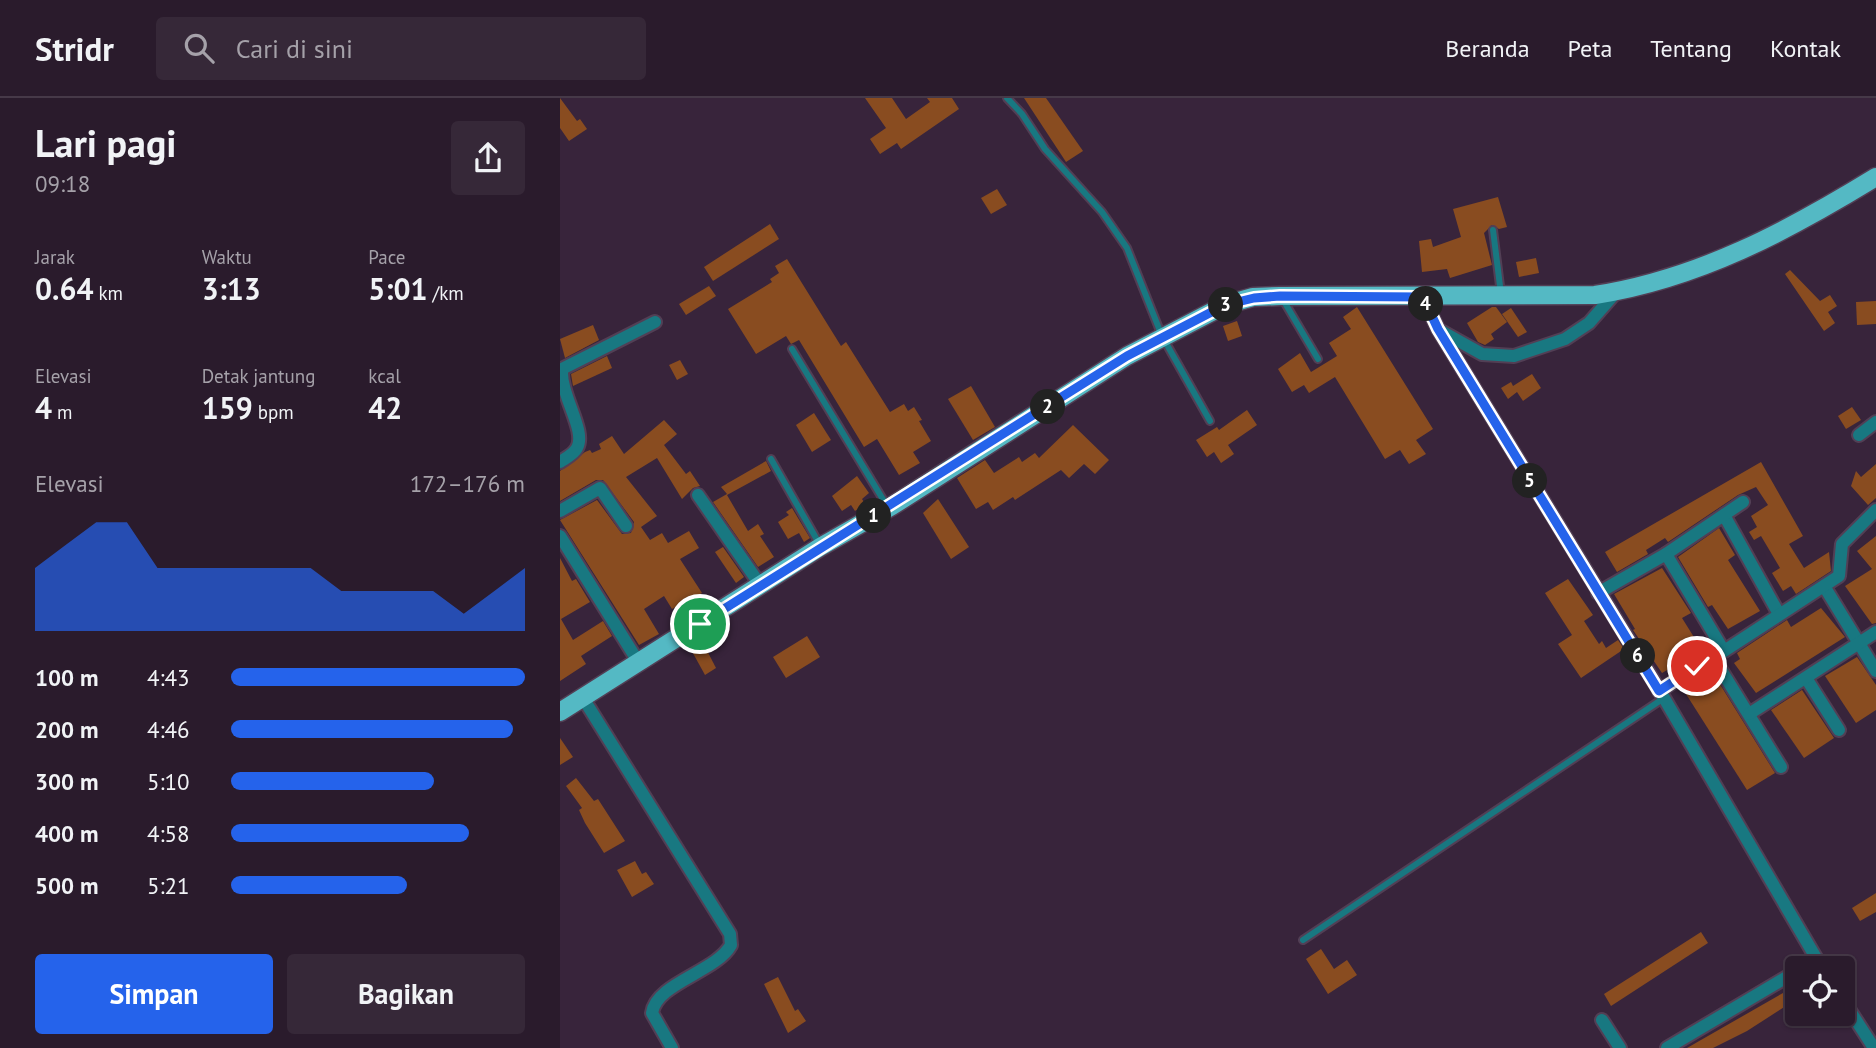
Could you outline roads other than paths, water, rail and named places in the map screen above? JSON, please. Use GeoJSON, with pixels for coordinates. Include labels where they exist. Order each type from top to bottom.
{"type":"FeatureCollection","features":[{"type":"Feature","properties":{"kind":"main road"},"geometry":{"type":"LineString","coordinates":[[560,712],[820,547],[888,508],[1162,336],[1225,305],[1254,298],[1280,296],[1595,295],[1616,291],[1662,281],[1713,263],[1813,215],[1876,177]]}},
{"type":"Feature","properties":{"kind":"street"},"geometry":{"type":"LineString","coordinates":[[1438,329],[1482,354],[1514,356],[1565,339],[1589,323],[1616,291]]}},
{"type":"Feature","properties":{"kind":"street"},"geometry":{"type":"LineString","coordinates":[[1423,297],[1438,329],[1662,695],[1815,956]]}},
{"type":"Feature","properties":{"kind":"street"},"geometry":{"type":"LineString","coordinates":[[560,462],[575,451],[579,437],[561,395],[562,369],[655,322]]}},
{"type":"Feature","properties":{"kind":"street"},"geometry":{"type":"LineString","coordinates":[[1860,435],[1876,422]]}},
{"type":"Feature","properties":{"kind":"street"},"geometry":{"type":"LineString","coordinates":[[560,511],[600,488],[626,526]]}},
{"type":"Feature","properties":{"kind":"street"},"geometry":{"type":"LineString","coordinates":[[698,495],[761,586]]}},
{"type":"Feature","properties":{"kind":"street"},"geometry":{"type":"LineString","coordinates":[[1598,593],[1666,554],[1743,502]]}},
{"type":"Feature","properties":{"kind":"street"},"geometry":{"type":"LineString","coordinates":[[1662,695],[1718,654],[1841,573],[1842,544],[1876,510]]}},
{"type":"Feature","properties":{"kind":"street"},"geometry":{"type":"LineString","coordinates":[[1724,515],[1779,614]]}},
{"type":"Feature","properties":{"kind":"street"},"geometry":{"type":"LineString","coordinates":[[560,536],[639,663]]}},
{"type":"Feature","properties":{"kind":"street"},"geometry":{"type":"LineString","coordinates":[[1666,554],[1749,714],[1781,767]]}},
{"type":"Feature","properties":{"kind":"street"},"geometry":{"type":"LineString","coordinates":[[1824,586],[1876,671]]}},
{"type":"Feature","properties":{"kind":"street"},"geometry":{"type":"LineString","coordinates":[[1749,714],[1876,632]]}},
{"type":"Feature","properties":{"kind":"street"},"geometry":{"type":"LineString","coordinates":[[1806,678],[1839,730]]}},
{"type":"Feature","properties":{"kind":"street"},"geometry":{"type":"LineString","coordinates":[[583,698],[730,934],[731,944],[724,955],[667,992],[653,1007],[652,1013],[672,1048]]}},
{"type":"Feature","properties":{"kind":"street"},"geometry":{"type":"LineString","coordinates":[[1667,1048],[1733,1012],[1785,979]]}},
{"type":"Feature","properties":{"kind":"street"},"geometry":{"type":"LineString","coordinates":[[1855,1019],[1874,1048]]}},
{"type":"Feature","properties":{"kind":"street"},"geometry":{"type":"LineString","coordinates":[[1602,1020],[1619,1048]]}},
{"type":"Feature","properties":{"kind":"lane"},"geometry":{"type":"LineString","coordinates":[[1007,98],[1022,114],[1045,149],[1102,212],[1126,248],[1162,336],[1210,421]]}},
{"type":"Feature","properties":{"kind":"lane"},"geometry":{"type":"LineString","coordinates":[[1493,230],[1501,295]]}},
{"type":"Feature","properties":{"kind":"lane"},"geometry":{"type":"LineString","coordinates":[[1280,296],[1318,359]]}},
{"type":"Feature","properties":{"kind":"lane"},"geometry":{"type":"LineString","coordinates":[[792,349],[888,508]]}},
{"type":"Feature","properties":{"kind":"lane"},"geometry":{"type":"LineString","coordinates":[[771,459],[820,547]]}},
{"type":"Feature","properties":{"kind":"lane"},"geometry":{"type":"LineString","coordinates":[[1303,940],[1662,695]]}}]}
